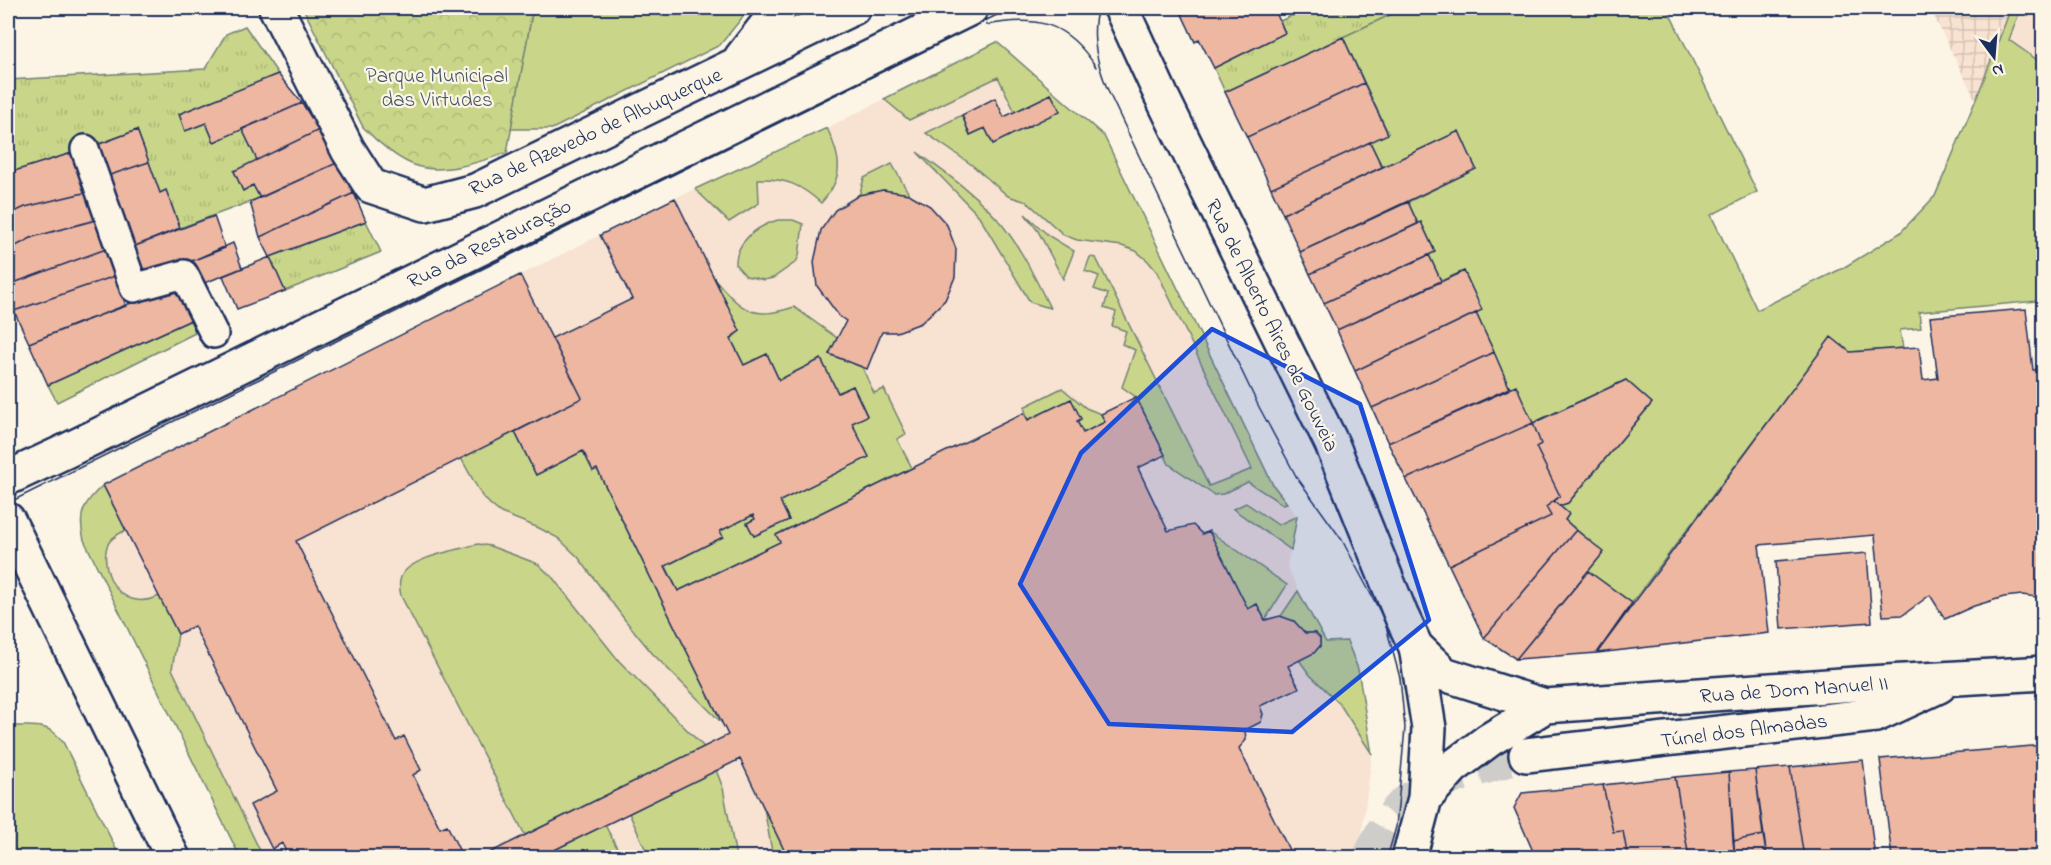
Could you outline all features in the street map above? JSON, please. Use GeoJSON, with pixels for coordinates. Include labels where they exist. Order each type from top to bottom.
{"type":"FeatureCollection","features":[{"type":"Feature","properties":{"kind":"main road","name":"Rua de Azevedo de Albuquerque"},"geometry":{"type":"LineString","coordinates":[[276,8],[348,150],[371,186],[425,204],[475,191],[853,8]]}},
{"type":"Feature","properties":{"kind":"main road"},"geometry":{"type":"LineString","coordinates":[[737,64],[780,8]]}},
{"type":"Feature","properties":{"kind":"main road","name":"Rua da Restauração"},"geometry":{"type":"LineString","coordinates":[[8,478],[971,8]]}},
{"type":"Feature","properties":{"kind":"main road","name":"Rua de Alberto Aires de Gouveia"},"geometry":{"type":"LineString","coordinates":[[1122,8],[1161,95],[1332,444],[1416,647]]}},
{"type":"Feature","properties":{"kind":"main road"},"geometry":{"type":"LineString","coordinates":[[8,520],[173,858]]}},
{"type":"Feature","properties":{"kind":"main road"},"geometry":{"type":"LineString","coordinates":[[1409,858],[1425,798],[1429,728],[1416,647]]}},
{"type":"Feature","properties":{"kind":"main road","name":"Rua de Dom Manuel II"},"geometry":{"type":"LineString","coordinates":[[1416,647],[1444,674],[1545,706],[2043,674]]}},
{"type":"Feature","properties":{"kind":"main road","name":"Túnel dos Almadas"},"geometry":{"type":"LineString","coordinates":[[1526,755],[1876,715],[1955,678]]}},
{"type":"Feature","properties":{"kind":"main road","name":"Rua de Dom Manuel II"},"geometry":{"type":"LineString","coordinates":[[1425,798],[1453,767],[1489,740],[1545,706]]}},
{"type":"Feature","properties":{"kind":"street"},"geometry":{"type":"LineString","coordinates":[[85,149],[134,288],[184,274],[214,334]]}},
{"type":"Feature","properties":{"kind":"highlighted area"},"geometry":{"type":"Polygon","coordinates":[[[1212,329],[1360,404],[1429,620],[1292,732],[1109,724],[1020,584],[1081,453],[1212,329]]]}},
{"type":"Feature","properties":{"kind":"shaded area"},"geometry":{"type":"Polygon","coordinates":[[[1930,8],[2021,8],[1981,111],[1930,8]]]}},
{"type":"Feature","properties":{"kind":"shaded area"},"geometry":{"type":"Polygon","coordinates":[[[2021,8],[2043,8],[2043,64],[2009,40],[2021,8]]]}},
{"type":"Feature","properties":{"kind":"shaded area"},"geometry":{"type":"Polygon","coordinates":[[[997,42],[1104,136],[1273,485],[1297,516],[1287,567],[1326,642],[1347,641],[1358,669],[1372,754],[1360,847],[1356,858],[240,857],[84,540],[80,524],[83,509],[92,495],[103,485],[520,275],[675,198],[827,128],[997,42]]]}},
{"type":"Feature","properties":{"kind":"green space","name":"Parque Municipal das Virtudes"},"geometry":{"type":"Polygon","coordinates":[[[303,8],[533,8],[507,153],[464,166],[441,169],[420,167],[404,161],[363,127],[303,8]]]}},
{"type":"Feature","properties":{"kind":"green space"},"geometry":{"type":"Polygon","coordinates":[[[533,8],[750,8],[720,45],[552,129],[511,129],[533,8]]]}},
{"type":"Feature","properties":{"kind":"green space"},"geometry":{"type":"Polygon","coordinates":[[[1309,8],[1405,8],[1225,92],[1214,68],[1285,33],[1280,21],[1309,8]]]}},
{"type":"Feature","properties":{"kind":"green space"},"geometry":{"type":"Polygon","coordinates":[[[1405,8],[1667,8],[1757,192],[1711,215],[1757,310],[1843,268],[1900,233],[1935,196],[1979,92],[2011,8],[2021,8],[2009,40],[2043,64],[2043,318],[2039,318],[2037,301],[1919,312],[1921,328],[1900,330],[1903,348],[1850,352],[1831,338],[1632,603],[1588,571],[1603,552],[1565,520],[1569,514],[1559,506],[1568,503],[1652,403],[1626,380],[1533,423],[1510,389],[1476,313],[1481,310],[1464,271],[1441,281],[1429,255],[1435,252],[1421,222],[1418,224],[1408,202],[1476,169],[1458,132],[1382,167],[1370,142],[1388,133],[1343,37],[1405,8]]]}},
{"type":"Feature","properties":{"kind":"green space"},"geometry":{"type":"Polygon","coordinates":[[[245,26],[278,74],[179,114],[185,131],[206,123],[214,142],[242,129],[257,160],[234,171],[243,191],[253,185],[260,198],[180,228],[166,190],[160,193],[137,130],[8,173],[8,80],[205,69],[226,34],[245,26]]]}},
{"type":"Feature","properties":{"kind":"green space"},"geometry":{"type":"Polygon","coordinates":[[[997,42],[1104,136],[1273,485],[1287,503],[1282,504],[1248,482],[1223,494],[1214,495],[1169,464],[1136,397],[1122,387],[1135,350],[1122,344],[1126,331],[1112,326],[1116,312],[1104,308],[1108,294],[1094,289],[1099,276],[1085,271],[1090,257],[1096,258],[1209,486],[1252,469],[1157,272],[1148,261],[1136,251],[1122,246],[1077,240],[1064,235],[1027,202],[1008,196],[972,165],[926,133],[962,115],[970,135],[985,128],[993,144],[1059,110],[1051,94],[1015,112],[998,77],[909,120],[884,99],[997,42]]]}},
{"type":"Feature","properties":{"kind":"green space"},"geometry":{"type":"Polygon","coordinates":[[[827,128],[838,158],[838,167],[834,185],[821,203],[807,192],[785,181],[758,179],[759,203],[729,222],[695,189],[827,128]]]}},
{"type":"Feature","properties":{"kind":"green space"},"geometry":{"type":"Polygon","coordinates":[[[917,152],[970,193],[999,221],[1021,252],[1050,308],[1030,302],[979,216],[917,152]]]}},
{"type":"Feature","properties":{"kind":"green space"},"geometry":{"type":"Polygon","coordinates":[[[892,164],[909,194],[883,190],[856,197],[860,193],[864,178],[892,164]]]}},
{"type":"Feature","properties":{"kind":"green space"},"geometry":{"type":"Polygon","coordinates":[[[1025,214],[1049,236],[1074,251],[1063,279],[1038,231],[1025,214]]]}},
{"type":"Feature","properties":{"kind":"green space"},"geometry":{"type":"Polygon","coordinates":[[[778,220],[793,220],[803,224],[799,256],[796,262],[773,278],[764,280],[746,276],[736,265],[743,242],[762,226],[778,220]]]}},
{"type":"Feature","properties":{"kind":"green space"},"geometry":{"type":"Polygon","coordinates":[[[366,221],[381,252],[285,291],[270,257],[366,221]]]}},
{"type":"Feature","properties":{"kind":"green space"},"geometry":{"type":"Polygon","coordinates":[[[714,278],[732,298],[748,310],[768,313],[794,307],[837,338],[829,354],[862,367],[874,393],[884,389],[906,434],[897,439],[912,468],[777,534],[780,542],[678,591],[666,566],[723,537],[720,531],[753,515],[755,519],[747,523],[754,536],[789,520],[780,501],[868,457],[852,423],[867,415],[853,386],[838,393],[821,359],[779,380],[767,354],[744,365],[731,339],[740,331],[714,278]]]}},
{"type":"Feature","properties":{"kind":"green space"},"geometry":{"type":"Polygon","coordinates":[[[191,320],[195,333],[57,402],[48,385],[191,320]]]}},
{"type":"Feature","properties":{"kind":"green space"},"geometry":{"type":"Polygon","coordinates":[[[1062,388],[1086,408],[1101,414],[1105,422],[1083,433],[1077,421],[1081,419],[1070,400],[1028,420],[1024,407],[1062,388]]]}},
{"type":"Feature","properties":{"kind":"green space"},"geometry":{"type":"Polygon","coordinates":[[[515,432],[536,475],[583,451],[593,470],[597,469],[723,724],[652,653],[578,557],[558,538],[501,513],[482,496],[461,458],[515,432]]]}},
{"type":"Feature","properties":{"kind":"green space"},"geometry":{"type":"Polygon","coordinates":[[[103,485],[126,530],[108,543],[106,563],[108,573],[117,589],[131,599],[149,599],[159,596],[178,634],[172,669],[263,857],[240,857],[84,540],[81,523],[84,509],[91,497],[103,485]]]}},
{"type":"Feature","properties":{"kind":"green space"},"geometry":{"type":"Polygon","coordinates":[[[1246,503],[1278,525],[1297,516],[1291,550],[1233,509],[1246,503]]]}},
{"type":"Feature","properties":{"kind":"green space"},"geometry":{"type":"Polygon","coordinates":[[[1209,531],[1287,585],[1265,620],[1257,604],[1248,609],[1209,531]]]}},
{"type":"Feature","properties":{"kind":"green space"},"geometry":{"type":"Polygon","coordinates":[[[478,544],[490,546],[538,564],[553,578],[619,661],[704,747],[525,835],[401,596],[401,577],[414,564],[435,555],[478,544]]]}},
{"type":"Feature","properties":{"kind":"green space"},"geometry":{"type":"Polygon","coordinates":[[[1298,591],[1326,642],[1347,641],[1358,669],[1372,754],[1339,703],[1310,675],[1299,660],[1314,653],[1320,646],[1320,638],[1314,633],[1305,633],[1281,616],[1298,591]]]}},
{"type":"Feature","properties":{"kind":"green space"},"geometry":{"type":"Polygon","coordinates":[[[8,726],[39,726],[57,735],[63,742],[120,857],[10,857],[8,726]]]}},
{"type":"Feature","properties":{"kind":"green space"},"geometry":{"type":"Polygon","coordinates":[[[716,770],[723,788],[736,857],[649,857],[629,813],[716,770]]]}},
{"type":"Feature","properties":{"kind":"green space"},"geometry":{"type":"Polygon","coordinates":[[[764,808],[788,857],[773,857],[764,808]]]}},
{"type":"Feature","properties":{"kind":"green space"},"geometry":{"type":"Polygon","coordinates":[[[605,825],[622,857],[538,858],[605,825]]]}},
{"type":"Feature","properties":{"kind":"building"},"geometry":{"type":"Polygon","coordinates":[[[1179,8],[1274,8],[1285,33],[1214,68],[1199,39],[1195,42],[1179,8]]]}},
{"type":"Feature","properties":{"kind":"building"},"geometry":{"type":"Polygon","coordinates":[[[1343,37],[1364,83],[1247,137],[1225,92],[1343,37]]]}},
{"type":"Feature","properties":{"kind":"building"},"geometry":{"type":"Polygon","coordinates":[[[278,74],[302,103],[214,142],[206,123],[185,131],[179,114],[278,74]]]}},
{"type":"Feature","properties":{"kind":"building"},"geometry":{"type":"Polygon","coordinates":[[[1364,83],[1388,134],[1271,188],[1247,137],[1364,83]]]}},
{"type":"Feature","properties":{"kind":"building"},"geometry":{"type":"Polygon","coordinates":[[[1051,94],[1060,111],[993,144],[985,128],[970,135],[962,115],[995,98],[1004,117],[1051,94]]]}},
{"type":"Feature","properties":{"kind":"building"},"geometry":{"type":"Polygon","coordinates":[[[302,103],[319,130],[257,160],[242,129],[302,103]]]}},
{"type":"Feature","properties":{"kind":"building"},"geometry":{"type":"Polygon","coordinates":[[[137,130],[149,162],[107,176],[97,145],[137,130]]]}},
{"type":"Feature","properties":{"kind":"building"},"geometry":{"type":"Polygon","coordinates":[[[319,130],[339,162],[260,198],[253,185],[243,191],[234,171],[319,130]]]}},
{"type":"Feature","properties":{"kind":"building"},"geometry":{"type":"Polygon","coordinates":[[[1459,131],[1476,169],[1300,252],[1283,214],[1459,131]]]}},
{"type":"Feature","properties":{"kind":"building"},"geometry":{"type":"Polygon","coordinates":[[[1370,142],[1382,167],[1283,214],[1271,188],[1370,142]]]}},
{"type":"Feature","properties":{"kind":"building"},"geometry":{"type":"Polygon","coordinates":[[[75,152],[88,192],[25,207],[8,215],[8,173],[75,152]]]}},
{"type":"Feature","properties":{"kind":"building"},"geometry":{"type":"Polygon","coordinates":[[[75,152],[115,276],[14,311],[8,298],[8,173],[75,152]]]}},
{"type":"Feature","properties":{"kind":"building"},"geometry":{"type":"Polygon","coordinates":[[[149,162],[160,193],[166,190],[180,228],[130,248],[107,176],[149,162]]]}},
{"type":"Feature","properties":{"kind":"building"},"geometry":{"type":"Polygon","coordinates":[[[339,162],[354,193],[260,237],[250,202],[339,162]]]}},
{"type":"Feature","properties":{"kind":"building"},"geometry":{"type":"Polygon","coordinates":[[[883,190],[909,194],[930,206],[947,225],[956,249],[955,277],[945,300],[921,323],[897,332],[882,332],[867,369],[829,354],[846,321],[839,316],[817,286],[814,262],[821,230],[835,210],[859,195],[883,190]]]}},
{"type":"Feature","properties":{"kind":"building"},"geometry":{"type":"Polygon","coordinates":[[[88,192],[96,220],[33,237],[8,250],[8,215],[25,207],[88,192]]]}},
{"type":"Feature","properties":{"kind":"building"},"geometry":{"type":"Polygon","coordinates":[[[354,193],[366,221],[270,257],[260,237],[354,193]]]}},
{"type":"Feature","properties":{"kind":"building"},"geometry":{"type":"Polygon","coordinates":[[[675,198],[740,331],[731,339],[744,365],[767,354],[779,380],[821,359],[838,393],[853,386],[867,416],[852,423],[869,457],[780,501],[789,520],[754,536],[747,523],[755,519],[753,515],[720,531],[723,537],[665,566],[678,591],[780,542],[776,535],[1024,413],[1028,420],[1071,399],[1081,419],[1077,421],[1083,433],[1105,422],[1101,414],[1136,397],[1165,455],[1138,468],[1168,531],[1193,525],[1202,534],[1209,531],[1248,609],[1257,604],[1265,620],[1280,616],[1294,621],[1305,633],[1315,633],[1320,638],[1320,646],[1314,653],[1288,666],[1299,688],[1260,706],[1263,714],[1261,722],[1245,730],[1246,740],[1239,748],[1293,858],[788,858],[740,759],[538,858],[479,858],[728,735],[597,469],[593,471],[583,451],[536,475],[515,432],[582,398],[552,338],[632,299],[600,235],[675,198]]]}},
{"type":"Feature","properties":{"kind":"building"},"geometry":{"type":"Polygon","coordinates":[[[1408,202],[1418,224],[1310,274],[1300,252],[1408,202]]]}},
{"type":"Feature","properties":{"kind":"building"},"geometry":{"type":"Polygon","coordinates":[[[214,216],[225,248],[140,281],[130,248],[214,216]]]}},
{"type":"Feature","properties":{"kind":"building"},"geometry":{"type":"Polygon","coordinates":[[[96,220],[106,249],[8,285],[8,250],[33,237],[96,220]]]}},
{"type":"Feature","properties":{"kind":"building"},"geometry":{"type":"Polygon","coordinates":[[[1421,222],[1435,252],[1324,303],[1310,274],[1421,222]]]}},
{"type":"Feature","properties":{"kind":"building"},"geometry":{"type":"Polygon","coordinates":[[[233,243],[242,268],[202,284],[187,263],[233,243]]]}},
{"type":"Feature","properties":{"kind":"building"},"geometry":{"type":"Polygon","coordinates":[[[106,249],[115,276],[14,311],[8,298],[8,285],[106,249]]]}},
{"type":"Feature","properties":{"kind":"building"},"geometry":{"type":"Polygon","coordinates":[[[1429,255],[1441,281],[1337,330],[1324,303],[1429,255]]]}},
{"type":"Feature","properties":{"kind":"building"},"geometry":{"type":"Polygon","coordinates":[[[270,257],[285,291],[237,309],[223,276],[270,257]]]}},
{"type":"Feature","properties":{"kind":"building"},"geometry":{"type":"Polygon","coordinates":[[[1464,271],[1482,310],[1355,371],[1337,330],[1464,271]]]}},
{"type":"Feature","properties":{"kind":"building"},"geometry":{"type":"Polygon","coordinates":[[[520,275],[582,398],[296,541],[396,741],[404,736],[421,770],[413,775],[440,828],[447,825],[463,858],[289,858],[282,843],[272,849],[250,805],[277,791],[194,626],[178,634],[103,485],[520,275]]]}},
{"type":"Feature","properties":{"kind":"building"},"geometry":{"type":"Polygon","coordinates":[[[115,276],[126,306],[29,343],[14,311],[115,276]]]}},
{"type":"Feature","properties":{"kind":"building"},"geometry":{"type":"Polygon","coordinates":[[[177,285],[191,320],[48,385],[29,343],[177,285]]]}},
{"type":"Feature","properties":{"kind":"building"},"geometry":{"type":"Polygon","coordinates":[[[2026,309],[2033,370],[2044,369],[2044,598],[2022,595],[2004,597],[1974,606],[1945,619],[1930,595],[1903,615],[1883,616],[1875,535],[1759,545],[1769,633],[1597,653],[1831,337],[1850,352],[1919,347],[1923,380],[1938,378],[1930,317],[2026,309]]]}},
{"type":"Feature","properties":{"kind":"building"},"geometry":{"type":"Polygon","coordinates":[[[1476,313],[1494,352],[1372,408],[1355,371],[1476,313]]]}},
{"type":"Feature","properties":{"kind":"building"},"geometry":{"type":"Polygon","coordinates":[[[1494,352],[1510,389],[1388,443],[1372,408],[1494,352]]]}},
{"type":"Feature","properties":{"kind":"building"},"geometry":{"type":"Polygon","coordinates":[[[1626,380],[1652,403],[1568,503],[1559,506],[1554,501],[1560,496],[1536,447],[1541,444],[1533,423],[1626,380]]]}},
{"type":"Feature","properties":{"kind":"building"},"geometry":{"type":"Polygon","coordinates":[[[1516,385],[1533,423],[1406,479],[1388,443],[1516,385]]]}},
{"type":"Feature","properties":{"kind":"building"},"geometry":{"type":"Polygon","coordinates":[[[1533,423],[1541,444],[1536,447],[1560,496],[1546,507],[1551,516],[1449,565],[1406,479],[1533,423]]]}},
{"type":"Feature","properties":{"kind":"building"},"geometry":{"type":"Polygon","coordinates":[[[1554,501],[1569,514],[1565,520],[1576,530],[1484,638],[1449,565],[1551,516],[1546,507],[1554,501]]]}},
{"type":"Feature","properties":{"kind":"building"},"geometry":{"type":"Polygon","coordinates":[[[1576,530],[1604,552],[1516,659],[1484,638],[1576,530]]]}},
{"type":"Feature","properties":{"kind":"building"},"geometry":{"type":"Polygon","coordinates":[[[1867,553],[1872,622],[1781,629],[1776,561],[1867,553]]]}},
{"type":"Feature","properties":{"kind":"building"},"geometry":{"type":"Polygon","coordinates":[[[1588,571],[1632,603],[1597,653],[1516,659],[1588,571]]]}},
{"type":"Feature","properties":{"kind":"building"},"geometry":{"type":"Polygon","coordinates":[[[2044,745],[2044,858],[1892,858],[1880,759],[2044,745]]]}},
{"type":"Feature","properties":{"kind":"building"},"geometry":{"type":"Polygon","coordinates":[[[1863,760],[1875,858],[1804,858],[1790,767],[1863,760]]]}},
{"type":"Feature","properties":{"kind":"building"},"geometry":{"type":"Polygon","coordinates":[[[1790,767],[1804,858],[1767,858],[1755,770],[1790,767]]]}},
{"type":"Feature","properties":{"kind":"building"},"geometry":{"type":"Polygon","coordinates":[[[1755,770],[1763,835],[1733,841],[1729,772],[1755,770]]]}},
{"type":"Feature","properties":{"kind":"building"},"geometry":{"type":"Polygon","coordinates":[[[1729,772],[1735,858],[1689,858],[1675,777],[1729,772]]]}},
{"type":"Feature","properties":{"kind":"building"},"geometry":{"type":"Polygon","coordinates":[[[1675,777],[1689,858],[1628,858],[1623,831],[1613,832],[1603,785],[1675,777]]]}},
{"type":"Feature","properties":{"kind":"building"},"geometry":{"type":"Polygon","coordinates":[[[1603,785],[1613,832],[1623,831],[1628,858],[1536,858],[1514,808],[1522,793],[1603,785]]]}},
{"type":"Feature","properties":{"kind":"building"},"geometry":{"type":"Polygon","coordinates":[[[1763,835],[1767,858],[1735,858],[1733,841],[1763,835]]]}},
{"type":"Feature","properties":{"kind":"tunnel"},"geometry":{"type":"LineString","coordinates":[[1369,858],[1388,821],[1404,803],[1415,795],[1445,781],[1526,755]]}},
{"type":"Feature","properties":{"kind":"tram line"},"geometry":{"type":"LineString","coordinates":[[8,503],[1011,8]]}},
{"type":"Feature","properties":{"kind":"tram line"},"geometry":{"type":"LineString","coordinates":[[1098,8],[1094,30],[1096,52],[1110,95],[1258,405],[1296,476],[1342,540],[1384,619],[1400,678],[1405,728],[1396,827],[1387,858]]}},
{"type":"Feature","properties":{"kind":"tram line"},"geometry":{"type":"LineString","coordinates":[[986,25],[1021,21],[1049,25],[1074,40],[1096,67]]}}]}
